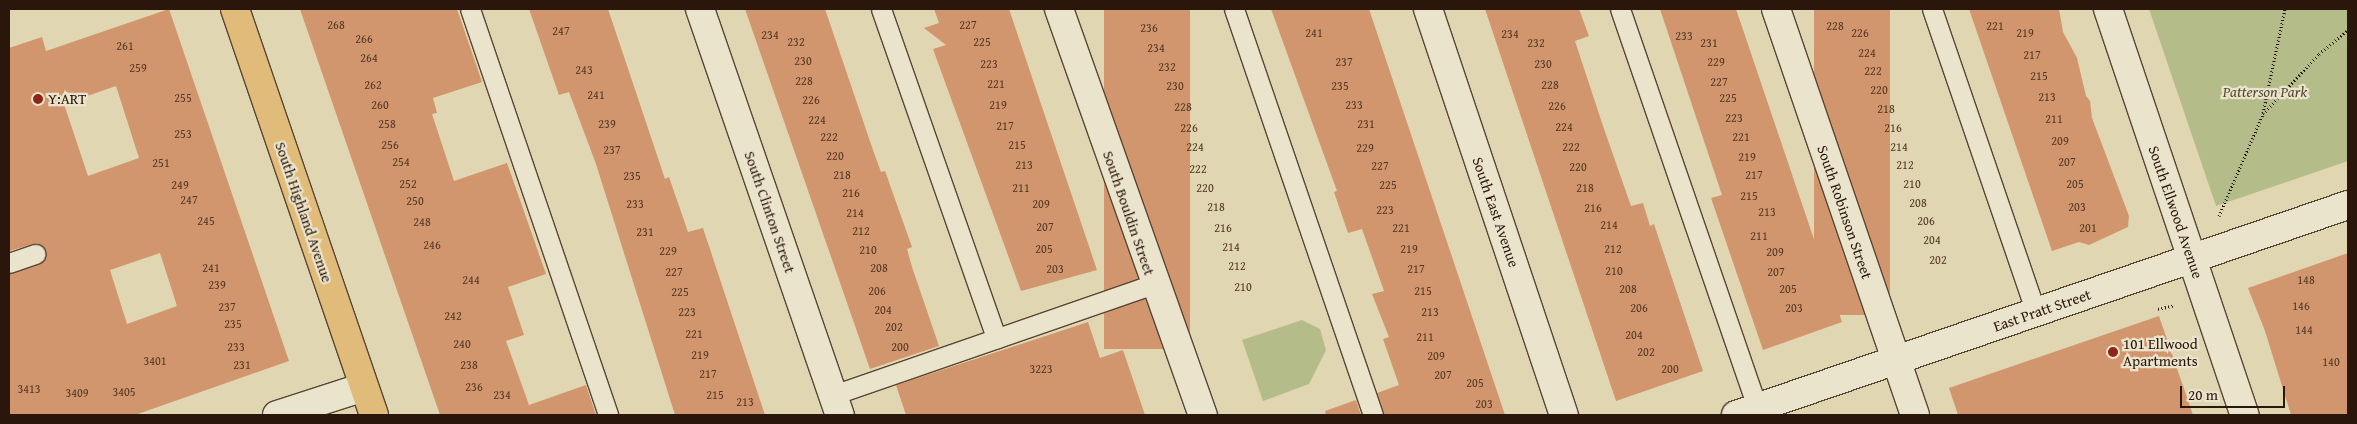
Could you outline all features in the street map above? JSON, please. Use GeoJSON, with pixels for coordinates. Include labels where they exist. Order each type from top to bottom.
{"type":"FeatureCollection","features":[{"type":"Feature","properties":{"kind":"main road","name":"South Highland Avenue"},"geometry":{"type":"LineString","coordinates":[[235,9],[374,415]]}},
{"type":"Feature","properties":{"kind":"street","name":"South Clinton Street"},"geometry":{"type":"LineString","coordinates":[[700,9],[836,405]]}},
{"type":"Feature","properties":{"kind":"street","name":"South Bouldin Street"},"geometry":{"type":"LineString","coordinates":[[1059,9],[1154,284],[1203,415]]}},
{"type":"Feature","properties":{"kind":"street","name":"South East Avenue"},"geometry":{"type":"LineString","coordinates":[[1428,9],[1564,415]]}},
{"type":"Feature","properties":{"kind":"street","name":"South Robinson Street"},"geometry":{"type":"LineString","coordinates":[[1776,9],[1915,415]]}},
{"type":"Feature","properties":{"kind":"street","name":"South Ellwood Avenue"},"geometry":{"type":"LineString","coordinates":[[2108,9],[2245,415]]}},
{"type":"Feature","properties":{"kind":"street","name":"East Pratt Street"},"geometry":{"type":"LineString","coordinates":[[1751,413],[1896,360],[2348,205]]}},
{"type":"Feature","properties":{"kind":"street"},"geometry":{"type":"LineString","coordinates":[[277,415],[364,387]]}},
{"type":"Feature","properties":{"kind":"lane"},"geometry":{"type":"LineString","coordinates":[[470,9],[608,415]]}},
{"type":"Feature","properties":{"kind":"lane"},"geometry":{"type":"LineString","coordinates":[[881,9],[996,338]]}},
{"type":"Feature","properties":{"kind":"lane"},"geometry":{"type":"LineString","coordinates":[[1234,9],[1374,415]]}},
{"type":"Feature","properties":{"kind":"lane"},"geometry":{"type":"LineString","coordinates":[[1620,9],[1751,413]]}},
{"type":"Feature","properties":{"kind":"lane"},"geometry":{"type":"LineString","coordinates":[[1932,9],[2036,312]]}},
{"type":"Feature","properties":{"kind":"lane"},"geometry":{"type":"LineString","coordinates":[[9,263],[35,254]]}},
{"type":"Feature","properties":{"kind":"lane"},"geometry":{"type":"LineString","coordinates":[[836,405],[996,338],[1154,284]]}},
{"type":"Feature","properties":{"kind":"path"},"geometry":{"type":"LineString","coordinates":[[2219,216],[2263,114],[2286,9]]}},
{"type":"Feature","properties":{"kind":"path"},"geometry":{"type":"LineString","coordinates":[[2263,114],[2319,54],[2348,30]]}},
{"type":"Feature","properties":{"kind":"path"},"geometry":{"type":"LineString","coordinates":[[2158,309],[2176,305]]}},
{"type":"Feature","properties":{"kind":"green space","name":"Patterson Park"},"geometry":{"type":"Polygon","coordinates":[[[2149,9],[2348,9],[2348,161],[2216,206],[2149,9]]]}},
{"type":"Feature","properties":{"kind":"green space"},"geometry":{"type":"Polygon","coordinates":[[[1302,320],[1320,329],[1326,350],[1309,384],[1263,401],[1242,340],[1302,320]]]}},
{"type":"Feature","properties":{"kind":"building"},"geometry":{"type":"Polygon","coordinates":[[[169,9],[289,361],[135,415],[9,415],[9,274],[39,264],[46,256],[43,246],[37,243],[9,251],[9,48],[42,37],[46,51],[169,9]],[[116,86],[64,104],[88,176],[139,158],[116,86]],[[160,253],[110,270],[127,324],[177,306],[160,253]]]}},
{"type":"Feature","properties":{"kind":"building"},"geometry":{"type":"Polygon","coordinates":[[[300,9],[457,9],[482,82],[433,98],[437,113],[432,114],[454,181],[507,163],[546,274],[508,287],[524,335],[506,341],[529,405],[586,385],[596,415],[440,415],[300,9]]]}},
{"type":"Feature","properties":{"kind":"building"},"geometry":{"type":"Polygon","coordinates":[[[529,9],[608,9],[665,179],[669,177],[688,232],[703,228],[765,415],[675,415],[596,164],[569,92],[559,95],[529,9]]]}},
{"type":"Feature","properties":{"kind":"building"},"geometry":{"type":"Polygon","coordinates":[[[745,9],[825,9],[874,153],[881,172],[885,171],[912,247],[907,249],[939,346],[870,369],[745,9]]]}},
{"type":"Feature","properties":{"kind":"building"},"geometry":{"type":"Polygon","coordinates":[[[934,9],[1009,9],[1097,270],[1021,291],[933,49],[946,45],[924,28],[939,23],[934,9]]]}},
{"type":"Feature","properties":{"kind":"building"},"geometry":{"type":"Polygon","coordinates":[[[1104,9],[1190,9],[1190,349],[1104,349],[1104,9]]]}},
{"type":"Feature","properties":{"kind":"building"},"geometry":{"type":"Polygon","coordinates":[[[1271,9],[1369,9],[1505,415],[1384,415],[1377,393],[1399,385],[1383,339],[1389,337],[1372,294],[1384,291],[1362,229],[1348,233],[1334,192],[1337,191],[1271,9]]]}},
{"type":"Feature","properties":{"kind":"building"},"geometry":{"type":"Polygon","coordinates":[[[1485,9],[1579,9],[1589,36],[1575,41],[1603,126],[1631,206],[1643,203],[1650,226],[1654,224],[1703,371],[1616,401],[1485,9]]]}},
{"type":"Feature","properties":{"kind":"building"},"geometry":{"type":"Polygon","coordinates":[[[1660,9],[1736,9],[1842,322],[1763,350],[1711,198],[1722,195],[1660,9]]]}},
{"type":"Feature","properties":{"kind":"building"},"geometry":{"type":"Polygon","coordinates":[[[1814,9],[1890,9],[1890,315],[1814,315],[1814,9]]]}},
{"type":"Feature","properties":{"kind":"building"},"geometry":{"type":"Polygon","coordinates":[[[1969,9],[2059,9],[2063,32],[2077,58],[2086,96],[2090,101],[2092,118],[2129,216],[2128,227],[2089,245],[2079,242],[2052,251],[1969,9]]]}},
{"type":"Feature","properties":{"kind":"building"},"geometry":{"type":"Polygon","coordinates":[[[2348,253],[2348,415],[2291,415],[2265,331],[2248,288],[2348,253]]]}},
{"type":"Feature","properties":{"kind":"building","name":"101 Ellwood Apartments"},"geometry":{"type":"Polygon","coordinates":[[[2159,316],[2193,415],[1958,415],[1949,388],[2159,316]]]}},
{"type":"Feature","properties":{"kind":"building"},"geometry":{"type":"Polygon","coordinates":[[[1088,322],[1100,358],[1123,350],[1145,415],[906,415],[896,385],[1088,322]]]}},
{"type":"Feature","properties":{"kind":"building"},"geometry":{"type":"Polygon","coordinates":[[[1356,400],[1361,415],[1326,415],[1325,411],[1356,400]]]}},
{"type":"Feature","properties":{"kind":"place","name":"Y:ART"},"geometry":{"type":"Point","coordinates":[38,99]}},
{"type":"Feature","properties":{"kind":"place","name":"101 Ellwood Apartments"},"geometry":{"type":"Point","coordinates":[2113,352]}}]}
